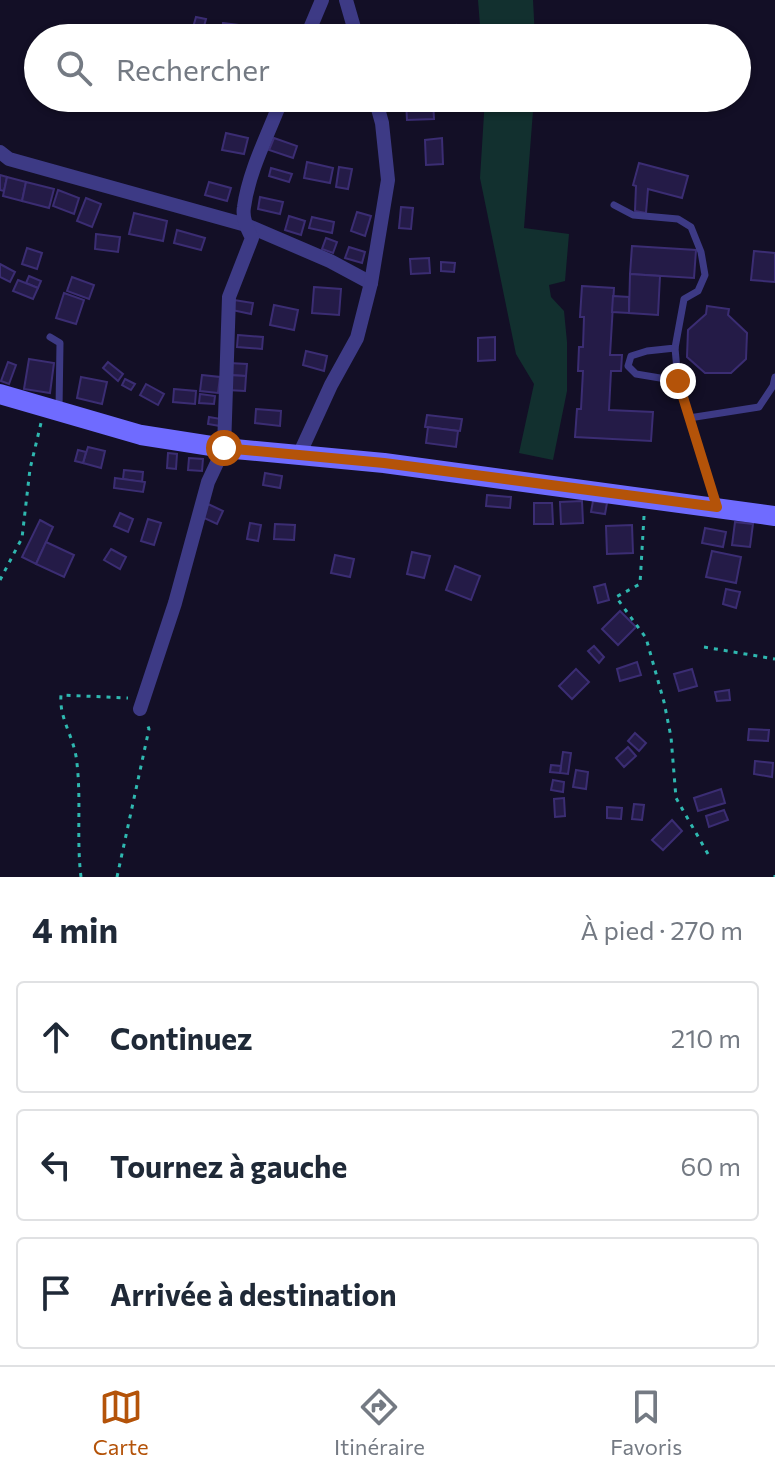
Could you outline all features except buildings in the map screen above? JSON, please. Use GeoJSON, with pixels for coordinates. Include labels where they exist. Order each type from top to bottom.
{"type":"FeatureCollection","features":[{"type":"Feature","properties":{"kind":"main road"},"geometry":{"type":"LineString","coordinates":[[0,394],[141,435],[224,448],[384,463],[645,496],[775,516]]}},
{"type":"Feature","properties":{"kind":"street"},"geometry":{"type":"LineString","coordinates":[[312,24],[322,0]]}},
{"type":"Feature","properties":{"kind":"street"},"geometry":{"type":"LineString","coordinates":[[346,0],[353,24]]}},
{"type":"Feature","properties":{"kind":"street"},"geometry":{"type":"LineString","coordinates":[[142,704],[175,603],[208,482],[224,448],[229,297],[252,238],[243,209],[257,161],[276,112]]}},
{"type":"Feature","properties":{"kind":"street"},"geometry":{"type":"LineString","coordinates":[[299,455],[331,385],[357,338],[371,283],[388,180],[379,112]]}},
{"type":"Feature","properties":{"kind":"street"},"geometry":{"type":"LineString","coordinates":[[0,152],[9,159],[246,225],[330,261],[371,283]]}},
{"type":"Feature","properties":{"kind":"lane"},"geometry":{"type":"LineString","coordinates":[[614,205],[633,215],[678,219],[691,227],[701,252],[705,275],[698,291],[684,299],[675,348],[678,381],[717,507]]}},
{"type":"Feature","properties":{"kind":"lane"},"geometry":{"type":"LineString","coordinates":[[50,337],[60,343],[52,409]]}},
{"type":"Feature","properties":{"kind":"lane"},"geometry":{"type":"LineString","coordinates":[[675,348],[631,356],[628,366],[636,374],[678,381]]}},
{"type":"Feature","properties":{"kind":"lane"},"geometry":{"type":"LineString","coordinates":[[689,418],[759,407],[773,386],[775,377]]}},
{"type":"Feature","properties":{"kind":"path"},"geometry":{"type":"LineString","coordinates":[[0,580],[22,538],[30,469],[52,409]]}},
{"type":"Feature","properties":{"kind":"path"},"geometry":{"type":"LineString","coordinates":[[645,496],[640,584],[616,597],[646,638],[669,725],[676,798],[708,854]]}},
{"type":"Feature","properties":{"kind":"path"},"geometry":{"type":"LineString","coordinates":[[704,647],[775,659]]}},
{"type":"Feature","properties":{"kind":"path"},"geometry":{"type":"LineString","coordinates":[[81,877],[76,757],[59,709],[61,695],[142,704],[149,729],[117,877]]}},
{"type":"Feature","properties":{"kind":"green space"},"geometry":{"type":"Polygon","coordinates":[[[478,0],[533,0],[534,24],[480,24],[478,0]]]}},
{"type":"Feature","properties":{"kind":"green space"},"geometry":{"type":"Polygon","coordinates":[[[484,112],[533,112],[524,228],[569,234],[565,281],[549,285],[551,297],[564,311],[567,342],[567,391],[553,460],[519,453],[534,384],[516,354],[480,178],[484,112]]]}},
{"type":"Feature","properties":{"kind":"route"},"geometry":{"type":"LineString","coordinates":[[224,448],[384,463],[717,507],[678,381]]}}]}
